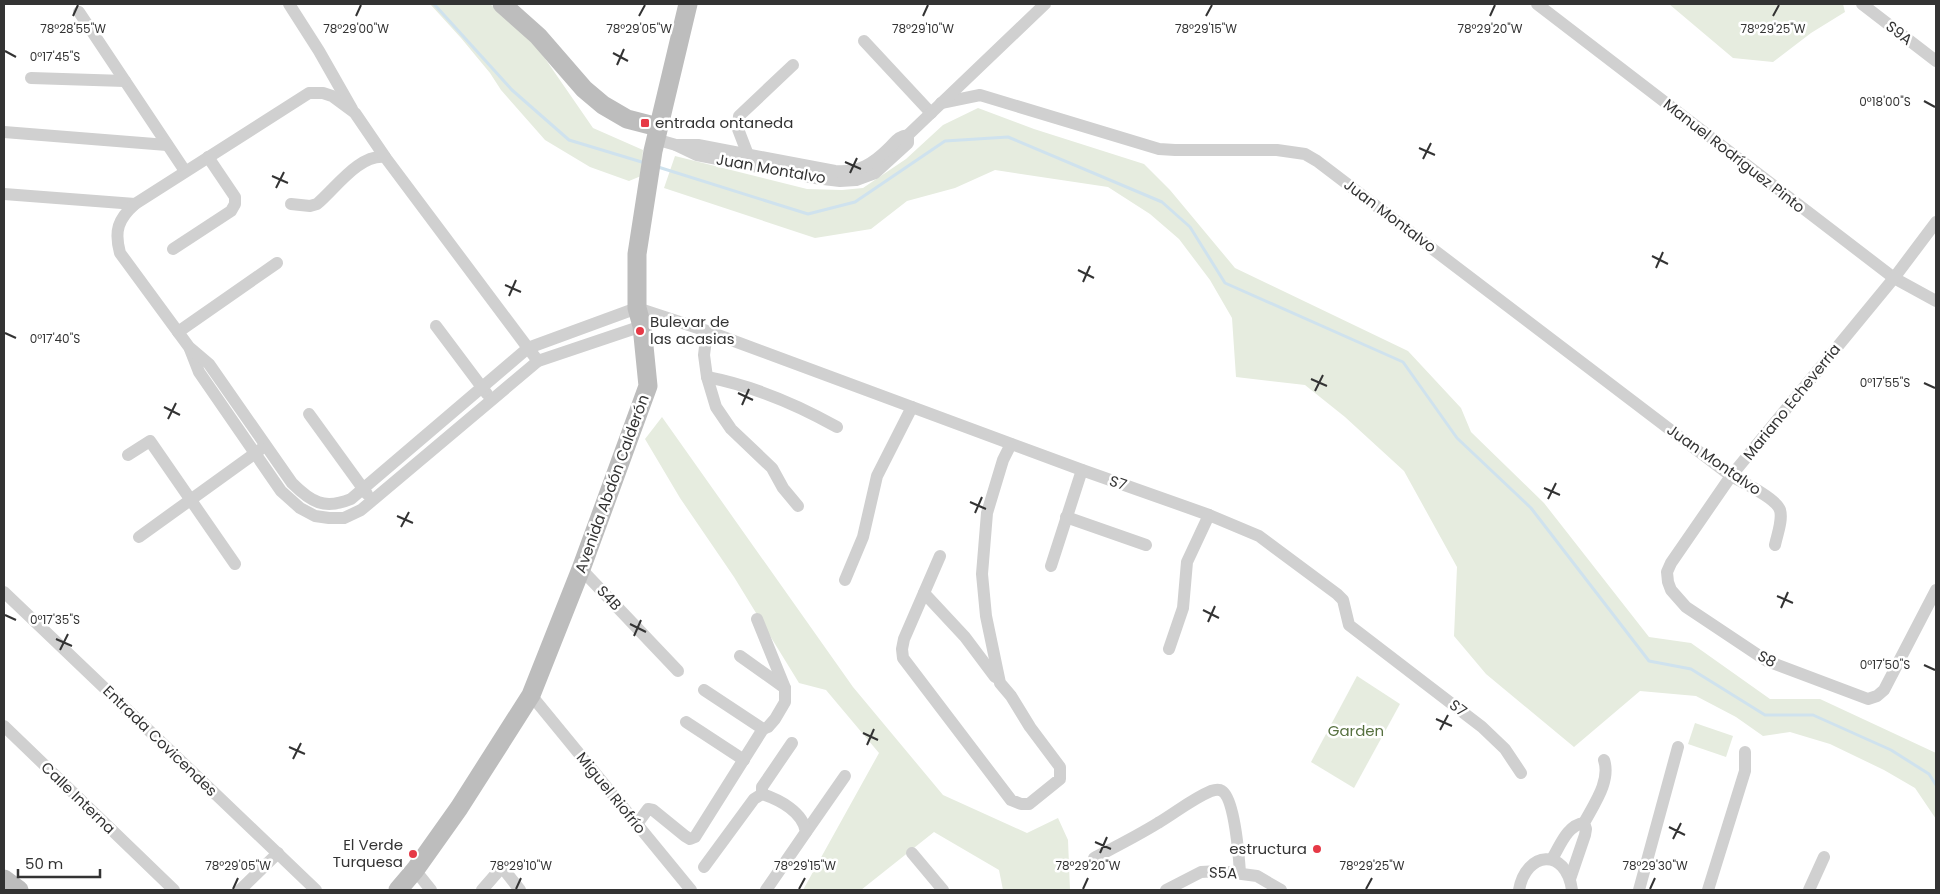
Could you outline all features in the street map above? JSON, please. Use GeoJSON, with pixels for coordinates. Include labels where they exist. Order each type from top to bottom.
{"type":"FeatureCollection","features":[{"type":"Feature","properties":{"kind":"street"},"geometry":{"type":"LineString","coordinates":[[289,4],[320,51],[354,112],[385,157],[538,361]]}},
{"type":"Feature","properties":{"kind":"street"},"geometry":{"type":"LineString","coordinates":[[502,4],[538,36],[584,89],[603,105],[627,118],[655,139]]}},
{"type":"Feature","properties":{"kind":"street","name":"Avenida Abdón Calderón"},"geometry":{"type":"LineString","coordinates":[[398,890],[415,870],[459,808],[531,695],[581,569],[648,386],[639,318],[637,254],[647,178],[688,4]]}},
{"type":"Feature","properties":{"kind":"street"},"geometry":{"type":"LineString","coordinates":[[941,103],[1045,4]]}},
{"type":"Feature","properties":{"kind":"street","name":"Manuel Rodríguez Pinto"},"geometry":{"type":"LineString","coordinates":[[1537,4],[1894,278],[1936,301]]}},
{"type":"Feature","properties":{"kind":"street","name":"S9A"},"geometry":{"type":"LineString","coordinates":[[1862,4],[1936,61]]}},
{"type":"Feature","properties":{"kind":"street"},"geometry":{"type":"LineString","coordinates":[[79,12],[185,172]]}},
{"type":"Feature","properties":{"kind":"street"},"geometry":{"type":"LineString","coordinates":[[864,42],[931,113]]}},
{"type":"Feature","properties":{"kind":"street"},"geometry":{"type":"LineString","coordinates":[[748,155],[738,129],[739,116],[793,65]]}},
{"type":"Feature","properties":{"kind":"street"},"geometry":{"type":"LineString","coordinates":[[31,78],[125,81]]}},
{"type":"Feature","properties":{"kind":"street"},"geometry":{"type":"LineString","coordinates":[[354,112],[332,96],[323,93],[309,93],[134,204],[120,220],[116,240],[120,253],[189,347],[209,364],[292,483],[306,497],[319,503],[340,504],[351,499],[528,348],[639,318]]}},
{"type":"Feature","properties":{"kind":"street","name":"Juan Montalvo"},"geometry":{"type":"LineString","coordinates":[[676,145],[698,145],[813,168],[848,172],[867,166],[881,156],[900,136],[908,135],[941,103],[980,95],[1159,148],[1174,150],[1278,150],[1305,154],[1317,161],[1731,476],[1765,496],[1780,508],[1781,518],[1775,545]]}},
{"type":"Feature","properties":{"kind":"street"},"geometry":{"type":"LineString","coordinates":[[4,132],[167,145]]}},
{"type":"Feature","properties":{"kind":"street","name":"Juan Montalvo"},"geometry":{"type":"LineString","coordinates":[[655,139],[676,145],[697,155],[815,178],[850,181],[870,176],[881,168],[908,143],[908,135]]}},
{"type":"Feature","properties":{"kind":"street"},"geometry":{"type":"LineString","coordinates":[[173,250],[231,211],[235,204],[235,197],[208,157]]}},
{"type":"Feature","properties":{"kind":"street"},"geometry":{"type":"LineString","coordinates":[[291,204],[310,206],[316,204],[363,162],[372,158],[385,157]]}},
{"type":"Feature","properties":{"kind":"street"},"geometry":{"type":"LineString","coordinates":[[4,194],[134,204]]}},
{"type":"Feature","properties":{"kind":"street","name":"Mariano Echeverria"},"geometry":{"type":"LineString","coordinates":[[1671,590],[1667,572],[1671,563],[1731,476],[1894,278],[1936,222]]}},
{"type":"Feature","properties":{"kind":"street"},"geometry":{"type":"LineString","coordinates":[[178,332],[277,263]]}},
{"type":"Feature","properties":{"kind":"street"},"geometry":{"type":"LineString","coordinates":[[189,347],[199,372],[280,491],[300,508],[315,516],[344,518],[360,510],[538,361],[639,318]]}},
{"type":"Feature","properties":{"kind":"street","name":"S7"},"geometry":{"type":"LineString","coordinates":[[639,318],[707,331],[1082,470],[1209,514],[1259,536],[1337,594],[1343,600],[1349,625],[1482,727],[1505,749],[1521,773]]}},
{"type":"Feature","properties":{"kind":"street"},"geometry":{"type":"LineString","coordinates":[[436,326],[492,400]]}},
{"type":"Feature","properties":{"kind":"street"},"geometry":{"type":"LineString","coordinates":[[707,331],[704,355],[707,377],[716,407],[731,429],[772,468],[783,488],[798,506]]}},
{"type":"Feature","properties":{"kind":"street"},"geometry":{"type":"LineString","coordinates":[[707,377],[733,382],[760,391],[803,408],[837,427]]}},
{"type":"Feature","properties":{"kind":"street"},"geometry":{"type":"LineString","coordinates":[[845,580],[863,537],[877,476],[912,407]]}},
{"type":"Feature","properties":{"kind":"street"},"geometry":{"type":"LineString","coordinates":[[309,414],[372,500]]}},
{"type":"Feature","properties":{"kind":"street"},"geometry":{"type":"LineString","coordinates":[[234,423],[245,417]]}},
{"type":"Feature","properties":{"kind":"street"},"geometry":{"type":"LineString","coordinates":[[128,455],[150,441],[235,564]]}},
{"type":"Feature","properties":{"kind":"street"},"geometry":{"type":"LineString","coordinates":[[419,441],[430,452]]}},
{"type":"Feature","properties":{"kind":"street"},"geometry":{"type":"LineString","coordinates":[[1000,683],[988,628],[982,574],[987,513],[1011,444]]}},
{"type":"Feature","properties":{"kind":"street"},"geometry":{"type":"LineString","coordinates":[[139,537],[254,453],[266,447]]}},
{"type":"Feature","properties":{"kind":"street"},"geometry":{"type":"LineString","coordinates":[[1051,566],[1082,470]]}},
{"type":"Feature","properties":{"kind":"street"},"geometry":{"type":"LineString","coordinates":[[1169,649],[1182,608],[1187,562],[1209,514]]}},
{"type":"Feature","properties":{"kind":"street"},"geometry":{"type":"LineString","coordinates":[[1066,518],[1146,545]]}},
{"type":"Feature","properties":{"kind":"street"},"geometry":{"type":"LineString","coordinates":[[924,593],[965,637],[1011,696],[1030,727],[1060,767],[1060,779],[1029,804],[1021,804],[1011,800],[903,658],[904,639],[940,556]]}},
{"type":"Feature","properties":{"kind":"street","name":"S4B"},"geometry":{"type":"LineString","coordinates":[[581,569],[678,671]]}},
{"type":"Feature","properties":{"kind":"street","name":"S8"},"geometry":{"type":"LineString","coordinates":[[1671,590],[1686,607],[1767,661],[1868,698],[1877,696],[1884,690],[1936,590]]}},
{"type":"Feature","properties":{"kind":"street","name":"Entrada Covicendes"},"geometry":{"type":"LineString","coordinates":[[4,592],[316,890]]}},
{"type":"Feature","properties":{"kind":"street"},"geometry":{"type":"LineString","coordinates":[[637,824],[648,810],[653,810],[685,836],[690,839],[695,837],[763,729],[768,727],[775,719],[785,702],[785,688],[757,619]]}},
{"type":"Feature","properties":{"kind":"street"},"geometry":{"type":"LineString","coordinates":[[965,637],[976,638],[988,628]]}},
{"type":"Feature","properties":{"kind":"street"},"geometry":{"type":"LineString","coordinates":[[740,656],[785,688]]}},
{"type":"Feature","properties":{"kind":"street"},"geometry":{"type":"LineString","coordinates":[[704,690],[763,729]]}},
{"type":"Feature","properties":{"kind":"street","name":"Miguel Riofrío"},"geometry":{"type":"LineString","coordinates":[[531,695],[691,890]]}},
{"type":"Feature","properties":{"kind":"street"},"geometry":{"type":"LineString","coordinates":[[686,722],[744,760]]}},
{"type":"Feature","properties":{"kind":"street","name":"Calle Interna"},"geometry":{"type":"LineString","coordinates":[[4,726],[174,890]]}},
{"type":"Feature","properties":{"kind":"street"},"geometry":{"type":"LineString","coordinates":[[762,794],[762,787],[792,743]]}},
{"type":"Feature","properties":{"kind":"street"},"geometry":{"type":"LineString","coordinates":[[1638,890],[1678,747]]}},
{"type":"Feature","properties":{"kind":"street"},"geometry":{"type":"LineString","coordinates":[[1708,890],[1745,772],[1745,752]]}},
{"type":"Feature","properties":{"kind":"street"},"geometry":{"type":"LineString","coordinates":[[1571,885],[1585,836],[1586,829],[1584,823],[1604,783],[1607,768],[1604,760]]}},
{"type":"Feature","properties":{"kind":"street"},"geometry":{"type":"LineString","coordinates":[[766,890],[845,776]]}},
{"type":"Feature","properties":{"kind":"street"},"geometry":{"type":"LineString","coordinates":[[1094,858],[1158,824],[1200,797],[1213,790],[1218,790],[1222,791],[1225,795],[1230,806],[1237,835],[1240,873]]}},
{"type":"Feature","properties":{"kind":"street"},"geometry":{"type":"LineString","coordinates":[[704,867],[742,812],[754,798],[762,794],[773,798],[795,812],[805,823],[806,832]]}},
{"type":"Feature","properties":{"kind":"street"},"geometry":{"type":"LineString","coordinates":[[1552,860],[1571,828],[1577,824],[1584,823]]}},
{"type":"Feature","properties":{"kind":"street"},"geometry":{"type":"LineString","coordinates":[[240,890],[278,853]]}},
{"type":"Feature","properties":{"kind":"street"},"geometry":{"type":"LineString","coordinates":[[912,853],[943,890]]}},
{"type":"Feature","properties":{"kind":"street"},"geometry":{"type":"LineString","coordinates":[[1809,890],[1824,857]]}},
{"type":"Feature","properties":{"kind":"street"},"geometry":{"type":"LineString","coordinates":[[1519,890],[1522,877],[1531,866],[1542,859],[1552,860],[1563,866],[1571,885]]}},
{"type":"Feature","properties":{"kind":"street"},"geometry":{"type":"LineString","coordinates":[[482,890],[502,867],[520,890]]}},
{"type":"Feature","properties":{"kind":"street"},"geometry":{"type":"LineString","coordinates":[[415,870],[431,890]]}},
{"type":"Feature","properties":{"kind":"street","name":"S5A"},"geometry":{"type":"LineString","coordinates":[[1166,890],[1201,872],[1240,873],[1257,876],[1281,890]]}},
{"type":"Feature","properties":{"kind":"green space"},"geometry":{"type":"Polygon","coordinates":[[[430,4],[490,4],[535,44],[593,128],[643,150],[641,176],[629,181],[590,167],[545,140],[501,90],[490,73],[461,38],[430,4]]]}},
{"type":"Feature","properties":{"kind":"green space"},"geometry":{"type":"Polygon","coordinates":[[[1669,4],[1843,4],[1845,12],[1811,33],[1773,62],[1733,58],[1669,4]]]}},
{"type":"Feature","properties":{"kind":"green space"},"geometry":{"type":"Polygon","coordinates":[[[978,108],[1034,129],[1144,164],[1170,190],[1235,268],[1408,351],[1461,408],[1471,432],[1544,503],[1649,637],[1691,643],[1770,699],[1820,699],[1936,753],[1936,819],[1915,788],[1884,770],[1830,744],[1790,732],[1763,736],[1736,717],[1696,696],[1640,691],[1574,747],[1486,674],[1454,636],[1457,567],[1404,471],[1345,417],[1305,385],[1236,377],[1232,318],[1210,280],[1179,239],[1150,214],[1108,187],[995,170],[955,188],[907,201],[871,229],[815,238],[664,188],[675,156],[807,189],[842,190],[863,188],[906,159],[943,125],[978,108]]]}},
{"type":"Feature","properties":{"kind":"green space"},"geometry":{"type":"Polygon","coordinates":[[[662,417],[853,687],[943,795],[1027,833],[1058,818],[1068,840],[1070,890],[1003,890],[999,870],[934,832],[861,890],[803,890],[879,753],[826,690],[799,683],[734,577],[680,498],[645,439],[662,417]]]}},
{"type":"Feature","properties":{"kind":"green space","name":"Garden"},"geometry":{"type":"Polygon","coordinates":[[[1357,676],[1400,704],[1354,788],[1311,762],[1357,676]]]}},
{"type":"Feature","properties":{"kind":"green space"},"geometry":{"type":"Polygon","coordinates":[[[1695,723],[1733,736],[1726,757],[1688,744],[1695,723]]]}},
{"type":"Feature","properties":{"kind":"waterway"},"geometry":{"type":"LineString","coordinates":[[434,4],[512,90],[569,140],[645,163]]}},
{"type":"Feature","properties":{"kind":"waterway"},"geometry":{"type":"LineString","coordinates":[[658,167],[808,214],[855,202],[945,141],[1008,137],[1162,202],[1190,227],[1225,283],[1403,362],[1457,438],[1531,508],[1649,661],[1691,669],[1765,715],[1813,715],[1891,750],[1929,774],[1936,785]]}},
{"type":"Feature","properties":{"kind":"place","name":"entrada ontaneda"},"geometry":{"type":"Point","coordinates":[645,123]}},
{"type":"Feature","properties":{"kind":"place","name":"Bulevar de las acasias"},"geometry":{"type":"Point","coordinates":[640,331]}},
{"type":"Feature","properties":{"kind":"place","name":"estructura"},"geometry":{"type":"Point","coordinates":[1317,849]}},
{"type":"Feature","properties":{"kind":"place","name":"El Verde Turquesa"},"geometry":{"type":"Point","coordinates":[413,854]}}]}
